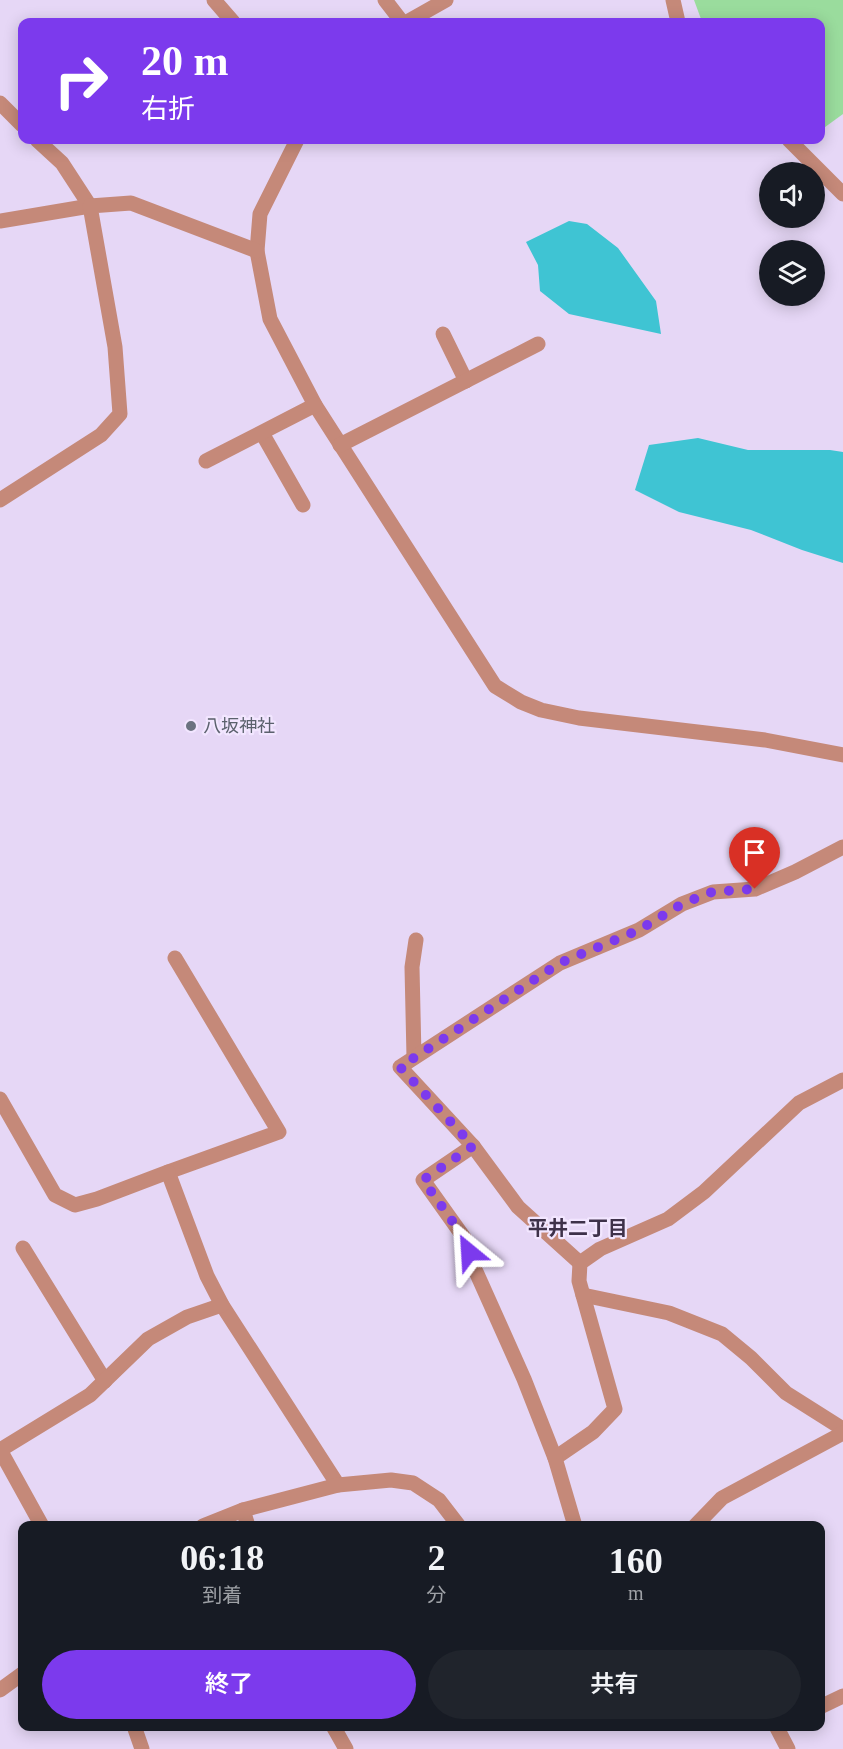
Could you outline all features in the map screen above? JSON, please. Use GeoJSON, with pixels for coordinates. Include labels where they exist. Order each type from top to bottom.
{"type":"FeatureCollection","features":[{"type":"Feature","properties":{"kind":"street"},"geometry":{"type":"LineString","coordinates":[[214,0],[230,18]]}},
{"type":"Feature","properties":{"kind":"street"},"geometry":{"type":"LineString","coordinates":[[385,0],[399,18]]}},
{"type":"Feature","properties":{"kind":"street"},"geometry":{"type":"LineString","coordinates":[[414,18],[446,0]]}},
{"type":"Feature","properties":{"kind":"street"},"geometry":{"type":"LineString","coordinates":[[673,0],[677,18]]}},
{"type":"Feature","properties":{"kind":"street"},"geometry":{"type":"LineString","coordinates":[[0,103],[18,121]]}},
{"type":"Feature","properties":{"kind":"street"},"geometry":{"type":"LineString","coordinates":[[0,500],[101,435],[120,414],[115,347],[90,206],[62,163],[41,144]]}},
{"type":"Feature","properties":{"kind":"street"},"geometry":{"type":"LineString","coordinates":[[295,144],[260,214],[257,251],[270,319],[315,405],[495,686],[521,702],[541,710],[579,718],[765,740],[843,755]]}},
{"type":"Feature","properties":{"kind":"street"},"geometry":{"type":"LineString","coordinates":[[793,144],[843,194]]}},
{"type":"Feature","properties":{"kind":"street"},"geometry":{"type":"LineString","coordinates":[[0,221],[90,206],[131,203],[257,251]]}},
{"type":"Feature","properties":{"kind":"street"},"geometry":{"type":"LineString","coordinates":[[443,334],[466,381]]}},
{"type":"Feature","properties":{"kind":"street"},"geometry":{"type":"LineString","coordinates":[[340,445],[538,344]]}},
{"type":"Feature","properties":{"kind":"street"},"geometry":{"type":"LineString","coordinates":[[206,461],[315,405]]}},
{"type":"Feature","properties":{"kind":"street"},"geometry":{"type":"LineString","coordinates":[[262,433],[303,505]]}},
{"type":"Feature","properties":{"kind":"street"},"geometry":{"type":"LineString","coordinates":[[580,1263],[518,1207],[473,1146],[400,1067],[560,963],[639,930],[682,904],[712,892],[755,889],[795,872],[843,847]]}},
{"type":"Feature","properties":{"kind":"street"},"geometry":{"type":"LineString","coordinates":[[414,1057],[412,967],[416,940]]}},
{"type":"Feature","properties":{"kind":"street"},"geometry":{"type":"LineString","coordinates":[[0,1099],[55,1195],[75,1205],[279,1132],[175,958]]}},
{"type":"Feature","properties":{"kind":"street"},"geometry":{"type":"LineString","coordinates":[[580,1263],[600,1250],[668,1219],[704,1192],[799,1103],[843,1080]]}},
{"type":"Feature","properties":{"kind":"street"},"geometry":{"type":"LineString","coordinates":[[473,1146],[423,1180],[465,1239],[473,1264],[524,1379],[555,1458],[574,1521]]}},
{"type":"Feature","properties":{"kind":"street"},"geometry":{"type":"LineString","coordinates":[[168,1172],[207,1276],[222,1305],[338,1485]]}},
{"type":"Feature","properties":{"kind":"street"},"geometry":{"type":"LineString","coordinates":[[23,1248],[105,1381]]}},
{"type":"Feature","properties":{"kind":"street"},"geometry":{"type":"LineString","coordinates":[[555,1458],[593,1432],[615,1409],[579,1281],[580,1263]]}},
{"type":"Feature","properties":{"kind":"street"},"geometry":{"type":"LineString","coordinates":[[583,1295],[669,1313],[722,1334],[751,1358],[786,1393],[843,1431],[722,1498],[700,1521]]}},
{"type":"Feature","properties":{"kind":"street"},"geometry":{"type":"LineString","coordinates":[[39,1521],[0,1450],[90,1395],[148,1339],[187,1317],[222,1305]]}},
{"type":"Feature","properties":{"kind":"street"},"geometry":{"type":"LineString","coordinates":[[216,1521],[243,1510],[338,1485],[391,1480],[413,1483],[439,1500],[455,1521]]}},
{"type":"Feature","properties":{"kind":"street"},"geometry":{"type":"LineString","coordinates":[[243,1510],[246,1521]]}},
{"type":"Feature","properties":{"kind":"street"},"geometry":{"type":"LineString","coordinates":[[0,1690],[18,1677]]}},
{"type":"Feature","properties":{"kind":"street"},"geometry":{"type":"LineString","coordinates":[[825,1705],[843,1696]]}},
{"type":"Feature","properties":{"kind":"street"},"geometry":{"type":"LineString","coordinates":[[136,1731],[142,1749]]}},
{"type":"Feature","properties":{"kind":"street"},"geometry":{"type":"LineString","coordinates":[[336,1731],[346,1749]]}},
{"type":"Feature","properties":{"kind":"street"},"geometry":{"type":"LineString","coordinates":[[781,1731],[788,1749]]}},
{"type":"Feature","properties":{"kind":"green space"},"geometry":{"type":"Polygon","coordinates":[[[694,0],[843,0],[843,114],[825,127],[825,18],[701,18],[694,0]]]}},
{"type":"Feature","properties":{"kind":"water"},"geometry":{"type":"Polygon","coordinates":[[[569,221],[587,224],[618,248],[656,301],[661,334],[569,314],[540,291],[538,265],[526,242],[569,221]]]}},
{"type":"Feature","properties":{"kind":"water"},"geometry":{"type":"Polygon","coordinates":[[[698,438],[748,450],[843,452],[843,563],[751,530],[679,512],[635,490],[649,445],[698,438]]]}},
{"type":"Feature","properties":{"kind":"place","name":"八坂神社"},"geometry":{"type":"Point","coordinates":[191,726]}},
{"type":"Feature","properties":{"kind":"district","name":"平井二丁目"},"geometry":{"type":"Point","coordinates":[578,1228]}},
{"type":"Feature","properties":{"kind":"route"},"geometry":{"type":"LineString","coordinates":[[469,1252],[465,1239],[423,1180],[473,1146],[400,1067],[560,963],[639,930],[682,904],[712,892],[755,889]]}}]}
